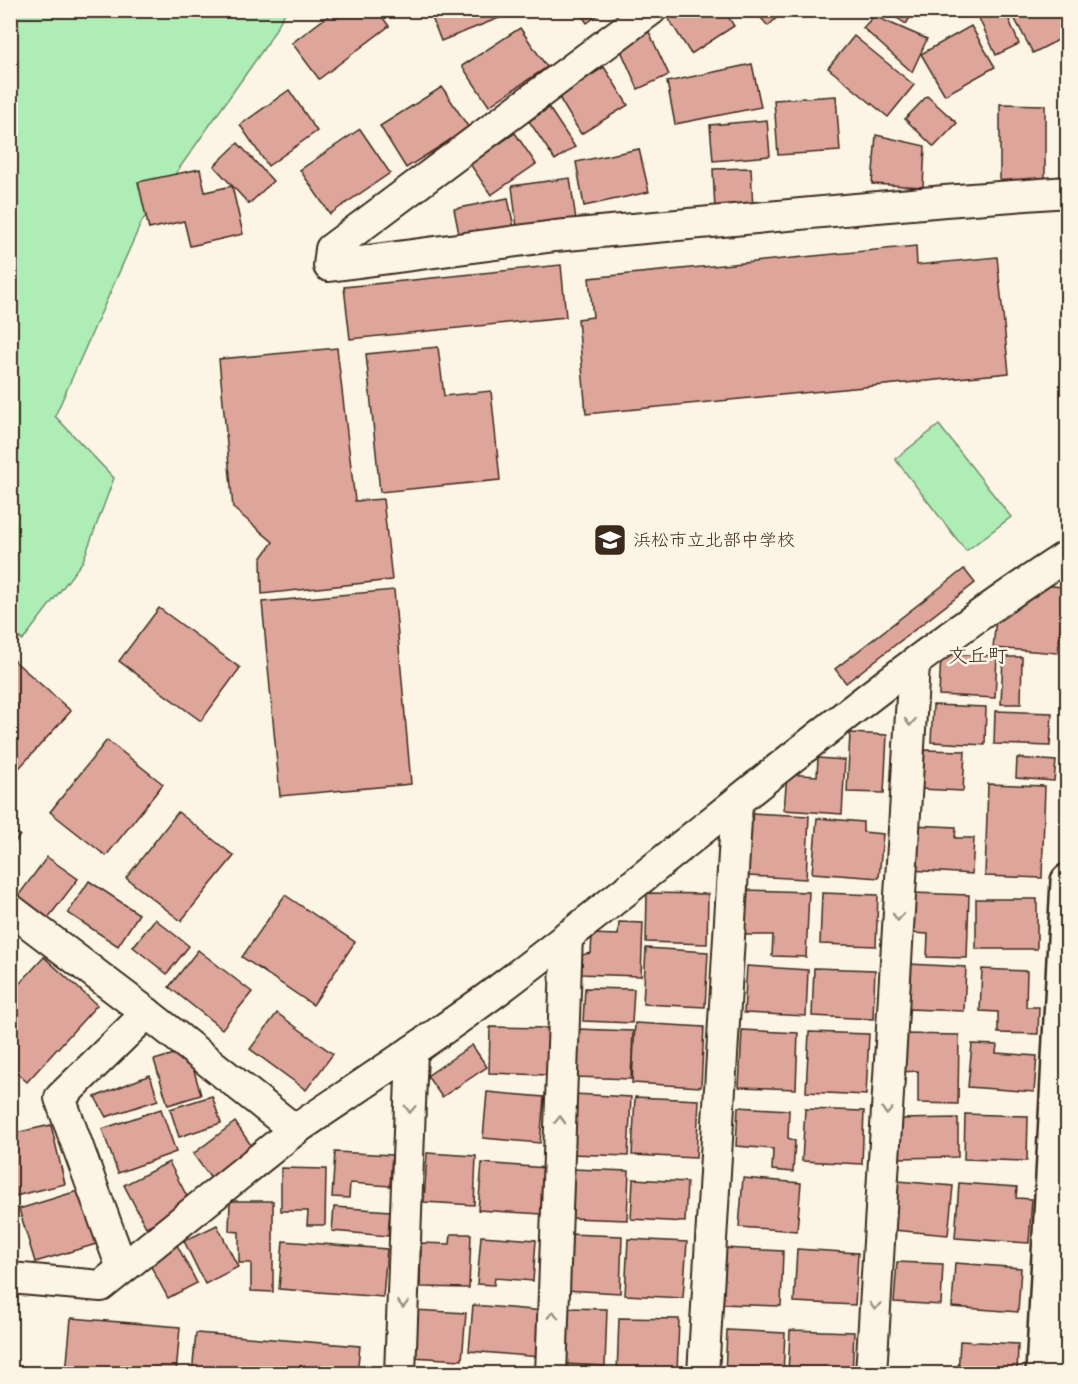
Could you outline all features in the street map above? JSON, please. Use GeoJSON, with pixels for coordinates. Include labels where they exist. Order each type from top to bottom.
{"type":"FeatureCollection","features":[{"type":"Feature","properties":{"kind":"street"},"geometry":{"type":"LineString","coordinates":[[651,10],[331,249],[329,266],[555,236],[1068,192]]}},
{"type":"Feature","properties":{"kind":"street"},"geometry":{"type":"LineString","coordinates":[[10,1278],[101,1286],[295,1130],[498,990],[914,663],[1020,585],[1068,555]]}},
{"type":"Feature","properties":{"kind":"street"},"geometry":{"type":"LineString","coordinates":[[871,1374],[914,663]]}},
{"type":"Feature","properties":{"kind":"street"},"geometry":{"type":"LineString","coordinates":[[703,1374],[737,803]]}},
{"type":"Feature","properties":{"kind":"street"},"geometry":{"type":"LineString","coordinates":[[1043,1374],[1062,1128],[1068,881]]}},
{"type":"Feature","properties":{"kind":"street"},"geometry":{"type":"LineString","coordinates":[[10,909],[295,1130]]}},
{"type":"Feature","properties":{"kind":"street"},"geometry":{"type":"LineString","coordinates":[[551,1374],[567,936]]}},
{"type":"Feature","properties":{"kind":"street"},"geometry":{"type":"LineString","coordinates":[[122,1268],[60,1098],[147,1013]]}},
{"type":"Feature","properties":{"kind":"street"},"geometry":{"type":"LineString","coordinates":[[400,1374],[412,1051]]}},
{"type":"Feature","properties":{"kind":"green space"},"geometry":{"type":"Polygon","coordinates":[[[10,11],[286,11],[267,44],[142,221],[55,416],[114,478],[83,561],[23,640],[10,633],[10,11]]]}},
{"type":"Feature","properties":{"kind":"green space"},"geometry":{"type":"Polygon","coordinates":[[[939,425],[1011,517],[966,551],[895,459],[939,425]]]}},
{"type":"Feature","properties":{"kind":"building"},"geometry":{"type":"Polygon","coordinates":[[[336,10],[377,10],[389,26],[319,79],[292,43],[336,10]]]}},
{"type":"Feature","properties":{"kind":"building"},"geometry":{"type":"Polygon","coordinates":[[[429,10],[507,10],[509,14],[441,41],[429,10]]]}},
{"type":"Feature","properties":{"kind":"building"},"geometry":{"type":"Polygon","coordinates":[[[578,10],[605,10],[587,23],[578,10]]]}},
{"type":"Feature","properties":{"kind":"building"},"geometry":{"type":"Polygon","coordinates":[[[679,10],[724,10],[734,26],[691,54],[668,18],[679,10]]]}},
{"type":"Feature","properties":{"kind":"building"},"geometry":{"type":"Polygon","coordinates":[[[754,10],[785,10],[768,26],[754,10]]]}},
{"type":"Feature","properties":{"kind":"building"},"geometry":{"type":"Polygon","coordinates":[[[885,10],[915,10],[906,24],[885,10]]]}},
{"type":"Feature","properties":{"kind":"building"},"geometry":{"type":"Polygon","coordinates":[[[1005,10],[1019,44],[996,55],[976,12],[1005,10]]]}},
{"type":"Feature","properties":{"kind":"building"},"geometry":{"type":"Polygon","coordinates":[[[1010,10],[1068,10],[1068,35],[1033,53],[1010,10]]]}},
{"type":"Feature","properties":{"kind":"building"},"geometry":{"type":"Polygon","coordinates":[[[874,16],[927,39],[912,72],[863,28],[874,16]]]}},
{"type":"Feature","properties":{"kind":"building"},"geometry":{"type":"Polygon","coordinates":[[[971,26],[995,67],[945,95],[921,54],[971,26]]]}},
{"type":"Feature","properties":{"kind":"building"},"geometry":{"type":"Polygon","coordinates":[[[520,28],[547,67],[489,106],[462,66],[520,28]]]}},
{"type":"Feature","properties":{"kind":"building"},"geometry":{"type":"Polygon","coordinates":[[[649,32],[669,75],[638,89],[619,46],[649,32]]]}},
{"type":"Feature","properties":{"kind":"building"},"geometry":{"type":"Polygon","coordinates":[[[854,36],[914,85],[888,117],[828,68],[854,36]]]}},
{"type":"Feature","properties":{"kind":"building"},"geometry":{"type":"Polygon","coordinates":[[[752,64],[761,107],[675,124],[667,82],[752,64]]]}},
{"type":"Feature","properties":{"kind":"building"},"geometry":{"type":"Polygon","coordinates":[[[604,67],[628,105],[581,134],[558,96],[604,67]]]}},
{"type":"Feature","properties":{"kind":"building"},"geometry":{"type":"Polygon","coordinates":[[[442,87],[469,128],[406,168],[380,126],[442,87]]]}},
{"type":"Feature","properties":{"kind":"building"},"geometry":{"type":"Polygon","coordinates":[[[289,90],[317,131],[268,166],[240,125],[289,90]]]}},
{"type":"Feature","properties":{"kind":"building"},"geometry":{"type":"Polygon","coordinates":[[[836,96],[840,151],[778,155],[774,100],[836,96]]]}},
{"type":"Feature","properties":{"kind":"building"},"geometry":{"type":"Polygon","coordinates":[[[927,96],[957,123],[934,147],[905,119],[927,96]]]}},
{"type":"Feature","properties":{"kind":"building"},"geometry":{"type":"Polygon","coordinates":[[[1000,104],[1045,105],[1045,185],[1000,184],[1000,104]]]}},
{"type":"Feature","properties":{"kind":"building"},"geometry":{"type":"Polygon","coordinates":[[[549,108],[575,147],[555,160],[529,121],[549,108]]]}},
{"type":"Feature","properties":{"kind":"building"},"geometry":{"type":"Polygon","coordinates":[[[767,120],[770,156],[713,161],[710,125],[767,120]]]}},
{"type":"Feature","properties":{"kind":"building"},"geometry":{"type":"Polygon","coordinates":[[[360,129],[390,173],[330,214],[300,170],[360,129]]]}},
{"type":"Feature","properties":{"kind":"building"},"geometry":{"type":"Polygon","coordinates":[[[515,133],[536,164],[491,195],[470,164],[515,133]]]}},
{"type":"Feature","properties":{"kind":"building"},"geometry":{"type":"Polygon","coordinates":[[[876,135],[925,146],[923,187],[872,184],[876,135]]]}},
{"type":"Feature","properties":{"kind":"building"},"geometry":{"type":"Polygon","coordinates":[[[238,143],[273,181],[249,204],[214,166],[238,143]]]}},
{"type":"Feature","properties":{"kind":"building"},"geometry":{"type":"Polygon","coordinates":[[[639,149],[649,192],[584,206],[576,162],[639,149]]]}},
{"type":"Feature","properties":{"kind":"building"},"geometry":{"type":"Polygon","coordinates":[[[751,168],[753,210],[715,211],[713,169],[751,168]]]}},
{"type":"Feature","properties":{"kind":"building"},"geometry":{"type":"Polygon","coordinates":[[[200,169],[205,192],[232,186],[243,234],[190,246],[184,221],[149,229],[138,182],[200,169]]]}},
{"type":"Feature","properties":{"kind":"building"},"geometry":{"type":"Polygon","coordinates":[[[570,178],[576,220],[517,228],[512,186],[570,178]]]}},
{"type":"Feature","properties":{"kind":"building"},"geometry":{"type":"Polygon","coordinates":[[[508,198],[514,228],[460,239],[454,209],[508,198]]]}},
{"type":"Feature","properties":{"kind":"building"},"geometry":{"type":"Polygon","coordinates":[[[916,246],[917,265],[997,257],[1009,373],[586,414],[578,319],[593,317],[589,278],[916,246]]]}},
{"type":"Feature","properties":{"kind":"building"},"geometry":{"type":"Polygon","coordinates":[[[561,265],[566,317],[350,339],[344,287],[561,265]]]}},
{"type":"Feature","properties":{"kind":"building"},"geometry":{"type":"Polygon","coordinates":[[[438,347],[444,396],[491,391],[500,480],[380,492],[366,354],[438,347]]]}},
{"type":"Feature","properties":{"kind":"building"},"geometry":{"type":"Polygon","coordinates":[[[337,348],[355,501],[383,499],[392,580],[262,594],[261,559],[273,542],[233,508],[219,359],[337,348]]]}},
{"type":"Feature","properties":{"kind":"building"},"geometry":{"type":"Polygon","coordinates":[[[964,569],[975,583],[846,683],[835,669],[964,569]]]}},
{"type":"Feature","properties":{"kind":"building"},"geometry":{"type":"Polygon","coordinates":[[[1040,585],[1064,587],[1058,653],[993,648],[996,618],[1040,585]]]}},
{"type":"Feature","properties":{"kind":"building"},"geometry":{"type":"Polygon","coordinates":[[[394,590],[411,784],[280,796],[262,602],[394,590]]]}},
{"type":"Feature","properties":{"kind":"building"},"geometry":{"type":"Polygon","coordinates":[[[159,608],[240,668],[201,721],[119,661],[159,608]]]}},
{"type":"Feature","properties":{"kind":"building"},"geometry":{"type":"Polygon","coordinates":[[[941,654],[997,656],[995,698],[939,695],[941,654]]]}},
{"type":"Feature","properties":{"kind":"building"},"geometry":{"type":"Polygon","coordinates":[[[10,657],[71,711],[11,777],[10,776],[10,657]]]}},
{"type":"Feature","properties":{"kind":"building"},"geometry":{"type":"Polygon","coordinates":[[[1003,657],[1022,657],[1021,704],[1001,704],[1003,657]]]}},
{"type":"Feature","properties":{"kind":"building"},"geometry":{"type":"Polygon","coordinates":[[[933,705],[986,707],[985,745],[931,742],[933,705]]]}},
{"type":"Feature","properties":{"kind":"building"},"geometry":{"type":"Polygon","coordinates":[[[995,711],[1052,713],[1050,746],[994,744],[995,711]]]}},
{"type":"Feature","properties":{"kind":"building"},"geometry":{"type":"Polygon","coordinates":[[[850,733],[887,735],[884,793],[847,792],[850,733]]]}},
{"type":"Feature","properties":{"kind":"building"},"geometry":{"type":"Polygon","coordinates":[[[107,740],[163,784],[106,856],[50,812],[107,740]]]}},
{"type":"Feature","properties":{"kind":"building"},"geometry":{"type":"Polygon","coordinates":[[[922,750],[965,751],[963,791],[920,789],[922,750]]]}},
{"type":"Feature","properties":{"kind":"building"},"geometry":{"type":"Polygon","coordinates":[[[818,758],[845,760],[842,814],[784,810],[787,774],[817,776],[818,758]]]}},
{"type":"Feature","properties":{"kind":"building"},"geometry":{"type":"Polygon","coordinates":[[[1017,758],[1056,761],[1054,781],[1016,778],[1017,758]]]}},
{"type":"Feature","properties":{"kind":"building"},"geometry":{"type":"Polygon","coordinates":[[[988,784],[1045,786],[1042,878],[985,876],[988,784]]]}},
{"type":"Feature","properties":{"kind":"building"},"geometry":{"type":"Polygon","coordinates":[[[178,812],[234,856],[181,921],[126,878],[178,812]]]}},
{"type":"Feature","properties":{"kind":"building"},"geometry":{"type":"Polygon","coordinates":[[[751,813],[809,816],[806,879],[748,876],[751,813]]]}},
{"type":"Feature","properties":{"kind":"building"},"geometry":{"type":"Polygon","coordinates":[[[817,818],[863,822],[863,832],[883,834],[879,878],[812,873],[817,818]]]}},
{"type":"Feature","properties":{"kind":"building"},"geometry":{"type":"Polygon","coordinates":[[[912,825],[956,827],[955,838],[974,838],[972,874],[910,870],[912,825]]]}},
{"type":"Feature","properties":{"kind":"building"},"geometry":{"type":"Polygon","coordinates":[[[10,829],[20,835],[10,850],[10,829]]]}},
{"type":"Feature","properties":{"kind":"building"},"geometry":{"type":"Polygon","coordinates":[[[47,857],[78,879],[45,922],[15,900],[47,857]]]}},
{"type":"Feature","properties":{"kind":"building"},"geometry":{"type":"Polygon","coordinates":[[[89,881],[139,914],[118,946],[68,913],[89,881]]]}},
{"type":"Feature","properties":{"kind":"building"},"geometry":{"type":"Polygon","coordinates":[[[745,890],[809,892],[806,957],[772,956],[773,935],[743,935],[745,890]]]}},
{"type":"Feature","properties":{"kind":"building"},"geometry":{"type":"Polygon","coordinates":[[[647,893],[708,894],[707,944],[646,942],[647,893]]]}},
{"type":"Feature","properties":{"kind":"building"},"geometry":{"type":"Polygon","coordinates":[[[822,893],[878,895],[876,946],[820,944],[822,893]]]}},
{"type":"Feature","properties":{"kind":"building"},"geometry":{"type":"Polygon","coordinates":[[[912,893],[969,895],[967,958],[927,957],[928,934],[911,933],[912,893]]]}},
{"type":"Feature","properties":{"kind":"building"},"geometry":{"type":"Polygon","coordinates":[[[285,895],[355,942],[313,1005],[242,957],[285,895]]]}},
{"type":"Feature","properties":{"kind":"building"},"geometry":{"type":"Polygon","coordinates":[[[976,899],[1037,899],[1037,949],[976,949],[976,899]]]}},
{"type":"Feature","properties":{"kind":"building"},"geometry":{"type":"Polygon","coordinates":[[[155,919],[189,946],[167,974],[133,947],[155,919]]]}},
{"type":"Feature","properties":{"kind":"building"},"geometry":{"type":"Polygon","coordinates":[[[619,922],[643,923],[641,976],[576,974],[577,956],[591,953],[592,934],[618,935],[619,922]]]}},
{"type":"Feature","properties":{"kind":"building"},"geometry":{"type":"Polygon","coordinates":[[[646,948],[708,952],[705,1007],[643,1004],[646,948]]]}},
{"type":"Feature","properties":{"kind":"building"},"geometry":{"type":"Polygon","coordinates":[[[198,950],[252,992],[222,1029],[169,987],[198,950]]]}},
{"type":"Feature","properties":{"kind":"building"},"geometry":{"type":"Polygon","coordinates":[[[44,957],[97,1005],[27,1082],[10,1067],[10,994],[44,957]]]}},
{"type":"Feature","properties":{"kind":"building"},"geometry":{"type":"Polygon","coordinates":[[[909,964],[966,967],[964,1011],[907,1009],[909,964]]]}},
{"type":"Feature","properties":{"kind":"building"},"geometry":{"type":"Polygon","coordinates":[[[747,966],[808,970],[806,1016],[744,1013],[747,966]]]}},
{"type":"Feature","properties":{"kind":"building"},"geometry":{"type":"Polygon","coordinates":[[[814,968],[875,970],[873,1019],[812,1016],[814,968]]]}},
{"type":"Feature","properties":{"kind":"building"},"geometry":{"type":"Polygon","coordinates":[[[982,969],[1027,971],[1026,1007],[1039,1007],[1038,1034],[998,1033],[998,1012],[980,1011],[982,969]]]}},
{"type":"Feature","properties":{"kind":"building"},"geometry":{"type":"Polygon","coordinates":[[[585,988],[634,989],[632,1023],[583,1021],[585,988]]]}},
{"type":"Feature","properties":{"kind":"building"},"geometry":{"type":"Polygon","coordinates":[[[277,1013],[333,1054],[306,1090],[250,1049],[277,1013]]]}},
{"type":"Feature","properties":{"kind":"building"},"geometry":{"type":"Polygon","coordinates":[[[635,1023],[704,1027],[701,1087],[632,1083],[635,1023]]]}},
{"type":"Feature","properties":{"kind":"building"},"geometry":{"type":"Polygon","coordinates":[[[490,1027],[549,1028],[548,1075],[489,1073],[490,1027]]]}},
{"type":"Feature","properties":{"kind":"building"},"geometry":{"type":"Polygon","coordinates":[[[576,1029],[633,1031],[631,1079],[575,1077],[576,1029]]]}},
{"type":"Feature","properties":{"kind":"building"},"geometry":{"type":"Polygon","coordinates":[[[742,1030],[798,1033],[796,1089],[739,1087],[742,1030]]]}},
{"type":"Feature","properties":{"kind":"building"},"geometry":{"type":"Polygon","coordinates":[[[809,1032],[869,1034],[866,1095],[806,1092],[809,1032]]]}},
{"type":"Feature","properties":{"kind":"building"},"geometry":{"type":"Polygon","coordinates":[[[902,1034],[959,1035],[958,1104],[918,1103],[918,1071],[901,1072],[902,1034]]]}},
{"type":"Feature","properties":{"kind":"building"},"geometry":{"type":"Polygon","coordinates":[[[972,1044],[997,1045],[996,1053],[1037,1056],[1034,1092],[968,1087],[972,1044]]]}},
{"type":"Feature","properties":{"kind":"building"},"geometry":{"type":"Polygon","coordinates":[[[472,1045],[487,1067],[442,1097],[427,1076],[472,1045]]]}},
{"type":"Feature","properties":{"kind":"building"},"geometry":{"type":"Polygon","coordinates":[[[188,1050],[201,1095],[168,1105],[154,1060],[188,1050]]]}},
{"type":"Feature","properties":{"kind":"building"},"geometry":{"type":"Polygon","coordinates":[[[150,1075],[158,1100],[106,1117],[95,1097],[150,1075]]]}},
{"type":"Feature","properties":{"kind":"building"},"geometry":{"type":"Polygon","coordinates":[[[487,1092],[544,1097],[540,1143],[483,1138],[487,1092]]]}},
{"type":"Feature","properties":{"kind":"building"},"geometry":{"type":"Polygon","coordinates":[[[573,1094],[631,1097],[628,1156],[570,1154],[573,1094]]]}},
{"type":"Feature","properties":{"kind":"building"},"geometry":{"type":"Polygon","coordinates":[[[212,1096],[221,1123],[179,1137],[170,1109],[212,1096]]]}},
{"type":"Feature","properties":{"kind":"building"},"geometry":{"type":"Polygon","coordinates":[[[635,1097],[699,1100],[696,1158],[632,1155],[635,1097]]]}},
{"type":"Feature","properties":{"kind":"building"},"geometry":{"type":"Polygon","coordinates":[[[738,1107],[789,1110],[788,1138],[795,1141],[793,1172],[772,1170],[773,1149],[736,1146],[738,1107]]]}},
{"type":"Feature","properties":{"kind":"building"},"geometry":{"type":"Polygon","coordinates":[[[161,1109],[176,1152],[118,1173],[102,1129],[161,1109]]]}},
{"type":"Feature","properties":{"kind":"building"},"geometry":{"type":"Polygon","coordinates":[[[805,1109],[864,1111],[862,1164],[802,1161],[805,1109]]]}},
{"type":"Feature","properties":{"kind":"building"},"geometry":{"type":"Polygon","coordinates":[[[965,1114],[1028,1116],[1027,1161],[964,1159],[965,1114]]]}},
{"type":"Feature","properties":{"kind":"building"},"geometry":{"type":"Polygon","coordinates":[[[958,1118],[958,1157],[897,1158],[897,1119],[958,1118]]]}},
{"type":"Feature","properties":{"kind":"building"},"geometry":{"type":"Polygon","coordinates":[[[235,1122],[255,1151],[212,1180],[193,1154],[235,1122]]]}},
{"type":"Feature","properties":{"kind":"building"},"geometry":{"type":"Polygon","coordinates":[[[51,1125],[65,1184],[15,1196],[10,1175],[10,1134],[51,1125]]]}},
{"type":"Feature","properties":{"kind":"building"},"geometry":{"type":"Polygon","coordinates":[[[335,1152],[392,1155],[390,1186],[350,1183],[349,1198],[332,1197],[335,1152]]]}},
{"type":"Feature","properties":{"kind":"building"},"geometry":{"type":"Polygon","coordinates":[[[427,1153],[476,1156],[474,1205],[424,1202],[427,1153]]]}},
{"type":"Feature","properties":{"kind":"building"},"geometry":{"type":"Polygon","coordinates":[[[169,1162],[191,1204],[146,1227],[124,1185],[169,1162]]]}},
{"type":"Feature","properties":{"kind":"building"},"geometry":{"type":"Polygon","coordinates":[[[482,1163],[546,1168],[542,1214],[478,1210],[482,1163]]]}},
{"type":"Feature","properties":{"kind":"building"},"geometry":{"type":"Polygon","coordinates":[[[281,1168],[326,1169],[325,1225],[307,1225],[308,1211],[281,1211],[281,1168]]]}},
{"type":"Feature","properties":{"kind":"building"},"geometry":{"type":"Polygon","coordinates":[[[571,1169],[629,1171],[627,1220],[569,1218],[571,1169]]]}},
{"type":"Feature","properties":{"kind":"building"},"geometry":{"type":"Polygon","coordinates":[[[743,1178],[801,1183],[797,1231],[739,1227],[743,1178]]]}},
{"type":"Feature","properties":{"kind":"building"},"geometry":{"type":"Polygon","coordinates":[[[633,1179],[687,1182],[685,1222],[631,1219],[633,1179]]]}},
{"type":"Feature","properties":{"kind":"building"},"geometry":{"type":"Polygon","coordinates":[[[898,1181],[953,1186],[948,1235],[893,1230],[898,1181]]]}},
{"type":"Feature","properties":{"kind":"building"},"geometry":{"type":"Polygon","coordinates":[[[959,1183],[1017,1187],[1016,1198],[1032,1199],[1029,1243],[955,1238],[959,1183]]]}},
{"type":"Feature","properties":{"kind":"building"},"geometry":{"type":"Polygon","coordinates":[[[84,1189],[100,1243],[35,1262],[19,1209],[84,1189]]]}},
{"type":"Feature","properties":{"kind":"building"},"geometry":{"type":"Polygon","coordinates":[[[10,1199],[13,1250],[10,1250],[10,1199]]]}},
{"type":"Feature","properties":{"kind":"building"},"geometry":{"type":"Polygon","coordinates":[[[230,1201],[273,1201],[273,1292],[251,1291],[251,1263],[239,1263],[239,1232],[229,1231],[230,1201]]]}},
{"type":"Feature","properties":{"kind":"building"},"geometry":{"type":"Polygon","coordinates":[[[334,1207],[390,1211],[388,1236],[332,1231],[334,1207]]]}},
{"type":"Feature","properties":{"kind":"building"},"geometry":{"type":"Polygon","coordinates":[[[217,1225],[238,1267],[205,1284],[184,1241],[217,1225]]]}},
{"type":"Feature","properties":{"kind":"building"},"geometry":{"type":"Polygon","coordinates":[[[451,1234],[471,1234],[469,1288],[420,1287],[421,1243],[450,1244],[451,1234]]]}},
{"type":"Feature","properties":{"kind":"building"},"geometry":{"type":"Polygon","coordinates":[[[567,1234],[622,1236],[620,1293],[564,1290],[567,1234]]]}},
{"type":"Feature","properties":{"kind":"building"},"geometry":{"type":"Polygon","coordinates":[[[481,1236],[536,1240],[533,1281],[495,1278],[494,1285],[477,1284],[481,1236]]]}},
{"type":"Feature","properties":{"kind":"building"},"geometry":{"type":"Polygon","coordinates":[[[628,1239],[687,1242],[683,1298],[625,1295],[628,1239]]]}},
{"type":"Feature","properties":{"kind":"building"},"geometry":{"type":"Polygon","coordinates":[[[283,1241],[387,1249],[383,1297],[279,1289],[283,1241]]]}},
{"type":"Feature","properties":{"kind":"building"},"geometry":{"type":"Polygon","coordinates":[[[177,1245],[197,1283],[168,1298],[148,1261],[177,1245]]]}},
{"type":"Feature","properties":{"kind":"building"},"geometry":{"type":"Polygon","coordinates":[[[723,1248],[783,1251],[781,1306],[721,1304],[723,1248]]]}},
{"type":"Feature","properties":{"kind":"building"},"geometry":{"type":"Polygon","coordinates":[[[797,1249],[858,1253],[855,1305],[794,1302],[797,1249]]]}},
{"type":"Feature","properties":{"kind":"building"},"geometry":{"type":"Polygon","coordinates":[[[897,1262],[943,1264],[941,1305],[894,1302],[897,1262]]]}},
{"type":"Feature","properties":{"kind":"building"},"geometry":{"type":"Polygon","coordinates":[[[955,1263],[1021,1268],[1018,1312],[952,1307],[955,1263]]]}},
{"type":"Feature","properties":{"kind":"building"},"geometry":{"type":"Polygon","coordinates":[[[473,1305],[545,1311],[540,1357],[469,1351],[473,1305]]]}},
{"type":"Feature","properties":{"kind":"building"},"geometry":{"type":"Polygon","coordinates":[[[567,1308],[607,1309],[605,1366],[564,1364],[567,1308]]]}},
{"type":"Feature","properties":{"kind":"building"},"geometry":{"type":"Polygon","coordinates":[[[414,1310],[466,1313],[462,1360],[411,1357],[414,1310]]]}},
{"type":"Feature","properties":{"kind":"building"},"geometry":{"type":"Polygon","coordinates":[[[71,1318],[180,1327],[176,1374],[66,1373],[71,1318]]]}},
{"type":"Feature","properties":{"kind":"building"},"geometry":{"type":"Polygon","coordinates":[[[619,1318],[679,1319],[677,1374],[617,1374],[619,1318]]]}},
{"type":"Feature","properties":{"kind":"building"},"geometry":{"type":"Polygon","coordinates":[[[727,1330],[785,1333],[783,1374],[725,1374],[727,1330]]]}},
{"type":"Feature","properties":{"kind":"building"},"geometry":{"type":"Polygon","coordinates":[[[790,1330],[854,1332],[852,1374],[788,1374],[790,1330]]]}},
{"type":"Feature","properties":{"kind":"building"},"geometry":{"type":"Polygon","coordinates":[[[196,1333],[360,1346],[357,1374],[192,1374],[196,1333]]]}},
{"type":"Feature","properties":{"kind":"building"},"geometry":{"type":"Polygon","coordinates":[[[960,1341],[1018,1344],[1017,1374],[958,1374],[960,1341]]]}},
{"type":"Feature","properties":{"kind":"place","name":"浜松市立北部中学校"},"geometry":{"type":"Point","coordinates":[610,540]}},
{"type":"Feature","properties":{"kind":"district","name":"文丘町"},"geometry":{"type":"Point","coordinates":[978,655]}}]}
